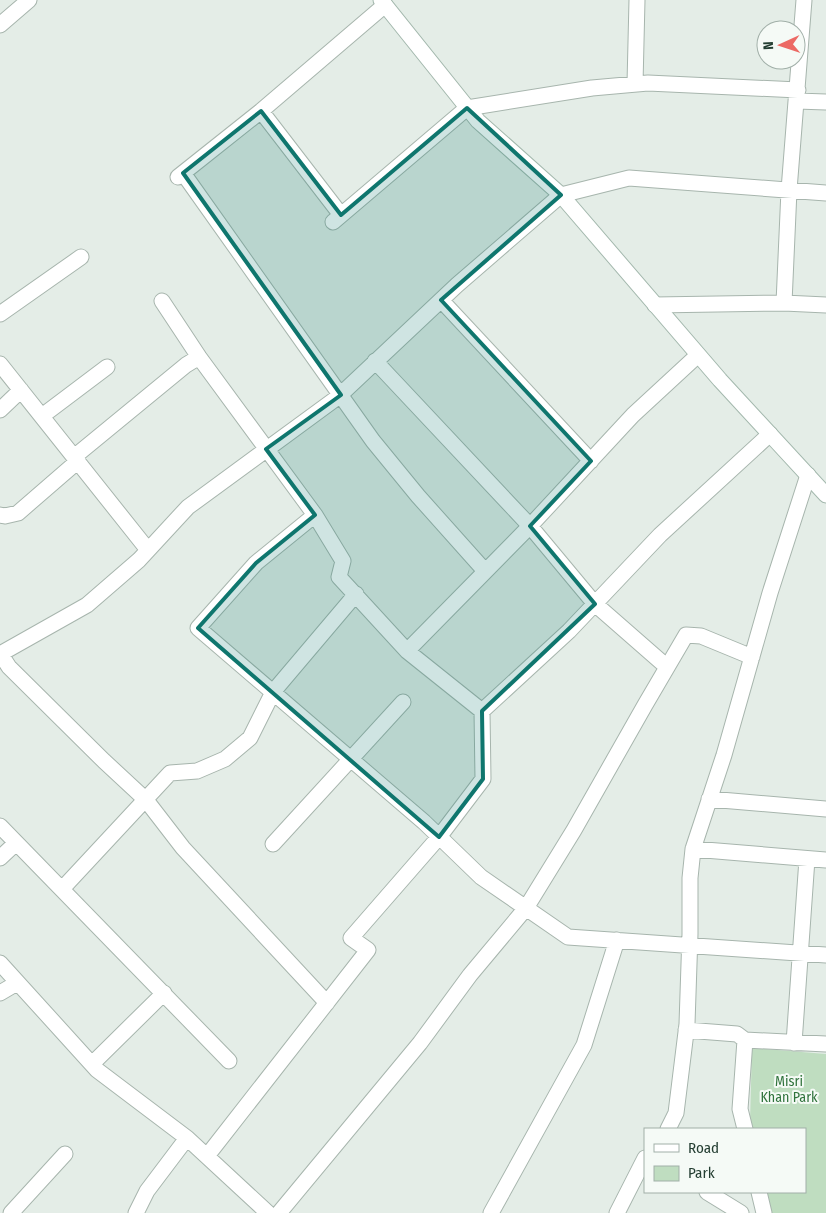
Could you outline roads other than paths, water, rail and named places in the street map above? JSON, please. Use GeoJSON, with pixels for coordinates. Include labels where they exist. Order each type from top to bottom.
{"type":"FeatureCollection","features":[{"type":"Feature","properties":{"kind":"street"},"geometry":{"type":"LineString","coordinates":[[0,26],[12,7],[29,0]]}},
{"type":"Feature","properties":{"kind":"street"},"geometry":{"type":"LineString","coordinates":[[634,84],[637,0]]}},
{"type":"Feature","properties":{"kind":"street"},"geometry":{"type":"LineString","coordinates":[[784,303],[789,190],[804,0]]}},
{"type":"Feature","properties":{"kind":"street"},"geometry":{"type":"LineString","coordinates":[[485,572],[412,490],[373,441],[181,175],[261,111],[383,3],[478,122],[561,195],[698,355],[826,495]]}},
{"type":"Feature","properties":{"kind":"street"},"geometry":{"type":"LineString","coordinates":[[261,111],[337,218],[467,108],[592,88],[648,83],[797,96],[826,102]]}},
{"type":"Feature","properties":{"kind":"street"},"geometry":{"type":"LineString","coordinates":[[327,1002],[183,848],[146,800],[77,734],[0,654],[87,605],[148,550],[188,507],[340,395],[441,300],[561,195],[629,178],[826,193]]}},
{"type":"Feature","properties":{"kind":"street"},"geometry":{"type":"LineString","coordinates":[[0,314],[81,257]]}},
{"type":"Feature","properties":{"kind":"street"},"geometry":{"type":"LineString","coordinates":[[441,300],[591,460]]}},
{"type":"Feature","properties":{"kind":"street"},"geometry":{"type":"LineString","coordinates":[[162,301],[199,357],[315,515],[343,561],[339,577],[407,651],[482,711]]}},
{"type":"Feature","properties":{"kind":"street"},"geometry":{"type":"LineString","coordinates":[[655,305],[784,303],[826,305]]}},
{"type":"Feature","properties":{"kind":"street"},"geometry":{"type":"LineString","coordinates":[[407,651],[530,526],[633,416],[698,355]]}},
{"type":"Feature","properties":{"kind":"street"},"geometry":{"type":"LineString","coordinates":[[0,515],[6,516],[18,513],[76,459],[186,364],[199,357]]}},
{"type":"Feature","properties":{"kind":"street"},"geometry":{"type":"LineString","coordinates":[[375,361],[530,526],[595,604],[667,667]]}},
{"type":"Feature","properties":{"kind":"street"},"geometry":{"type":"LineString","coordinates":[[0,364],[148,550]]}},
{"type":"Feature","properties":{"kind":"street"},"geometry":{"type":"LineString","coordinates":[[42,416],[107,367]]}},
{"type":"Feature","properties":{"kind":"street"},"geometry":{"type":"LineString","coordinates":[[0,410],[21,390]]}},
{"type":"Feature","properties":{"kind":"street"},"geometry":{"type":"LineString","coordinates":[[207,1156],[368,950],[352,938],[439,837],[483,779],[482,711],[569,631],[660,535],[770,434]]}},
{"type":"Feature","properties":{"kind":"street"},"geometry":{"type":"LineString","coordinates":[[668,1128],[676,1113],[686,1030],[690,946],[690,878],[693,849],[724,756],[770,593],[808,475]]}},
{"type":"Feature","properties":{"kind":"street"},"geometry":{"type":"LineString","coordinates":[[315,515],[256,563],[198,628],[424,822],[481,877],[568,937],[826,955]]}},
{"type":"Feature","properties":{"kind":"street"},"geometry":{"type":"LineString","coordinates":[[62,888],[170,773],[197,771],[225,760],[250,738],[273,692],[356,594]]}},
{"type":"Feature","properties":{"kind":"street"},"geometry":{"type":"LineString","coordinates":[[279,1213],[420,1043],[470,975],[526,908],[574,830],[686,635],[701,636],[752,657]]}},
{"type":"Feature","properties":{"kind":"street"},"geometry":{"type":"LineString","coordinates":[[273,844],[403,702]]}},
{"type":"Feature","properties":{"kind":"street"},"geometry":{"type":"LineString","coordinates":[[710,799],[826,810]]}},
{"type":"Feature","properties":{"kind":"street"},"geometry":{"type":"LineString","coordinates":[[0,826],[229,1061]]}},
{"type":"Feature","properties":{"kind":"street"},"geometry":{"type":"LineString","coordinates":[[0,858],[16,843]]}},
{"type":"Feature","properties":{"kind":"street"},"geometry":{"type":"LineString","coordinates":[[693,849],[826,860]]}},
{"type":"Feature","properties":{"kind":"street"},"geometry":{"type":"LineString","coordinates":[[794,1043],[807,859]]}},
{"type":"Feature","properties":{"kind":"street"},"geometry":{"type":"LineString","coordinates":[[491,1213],[584,1045],[617,940]]}},
{"type":"Feature","properties":{"kind":"street"},"geometry":{"type":"LineString","coordinates":[[0,963],[97,1070],[187,1138],[268,1213]]}},
{"type":"Feature","properties":{"kind":"street"},"geometry":{"type":"LineString","coordinates":[[0,993],[18,983]]}},
{"type":"Feature","properties":{"kind":"street"},"geometry":{"type":"LineString","coordinates":[[92,1064],[164,993]]}},
{"type":"Feature","properties":{"kind":"street"},"geometry":{"type":"LineString","coordinates":[[686,1030],[738,1034],[745,1040],[826,1044]]}},
{"type":"Feature","properties":{"kind":"street"},"geometry":{"type":"LineString","coordinates":[[744,1128],[740,1109],[745,1040]]}},
{"type":"Feature","properties":{"kind":"street"},"geometry":{"type":"LineString","coordinates":[[136,1213],[147,1191],[187,1138]]}},
{"type":"Feature","properties":{"kind":"street"},"geometry":{"type":"LineString","coordinates":[[11,1213],[65,1154]]}},
{"type":"Feature","properties":{"kind":"street"},"geometry":{"type":"LineString","coordinates":[[617,1213],[644,1160]]}},
{"type":"Feature","properties":{"kind":"street"},"geometry":{"type":"LineString","coordinates":[[708,1193],[736,1212]]}},
{"type":"Feature","properties":{"kind":"street"},"geometry":{"type":"LineString","coordinates":[[759,1193],[764,1213]]}},
{"type":"Feature","properties":{"kind":"park label","name":"Misri Khan Park"},"geometry":{"type":"Point","coordinates":[789,1090]}}]}
